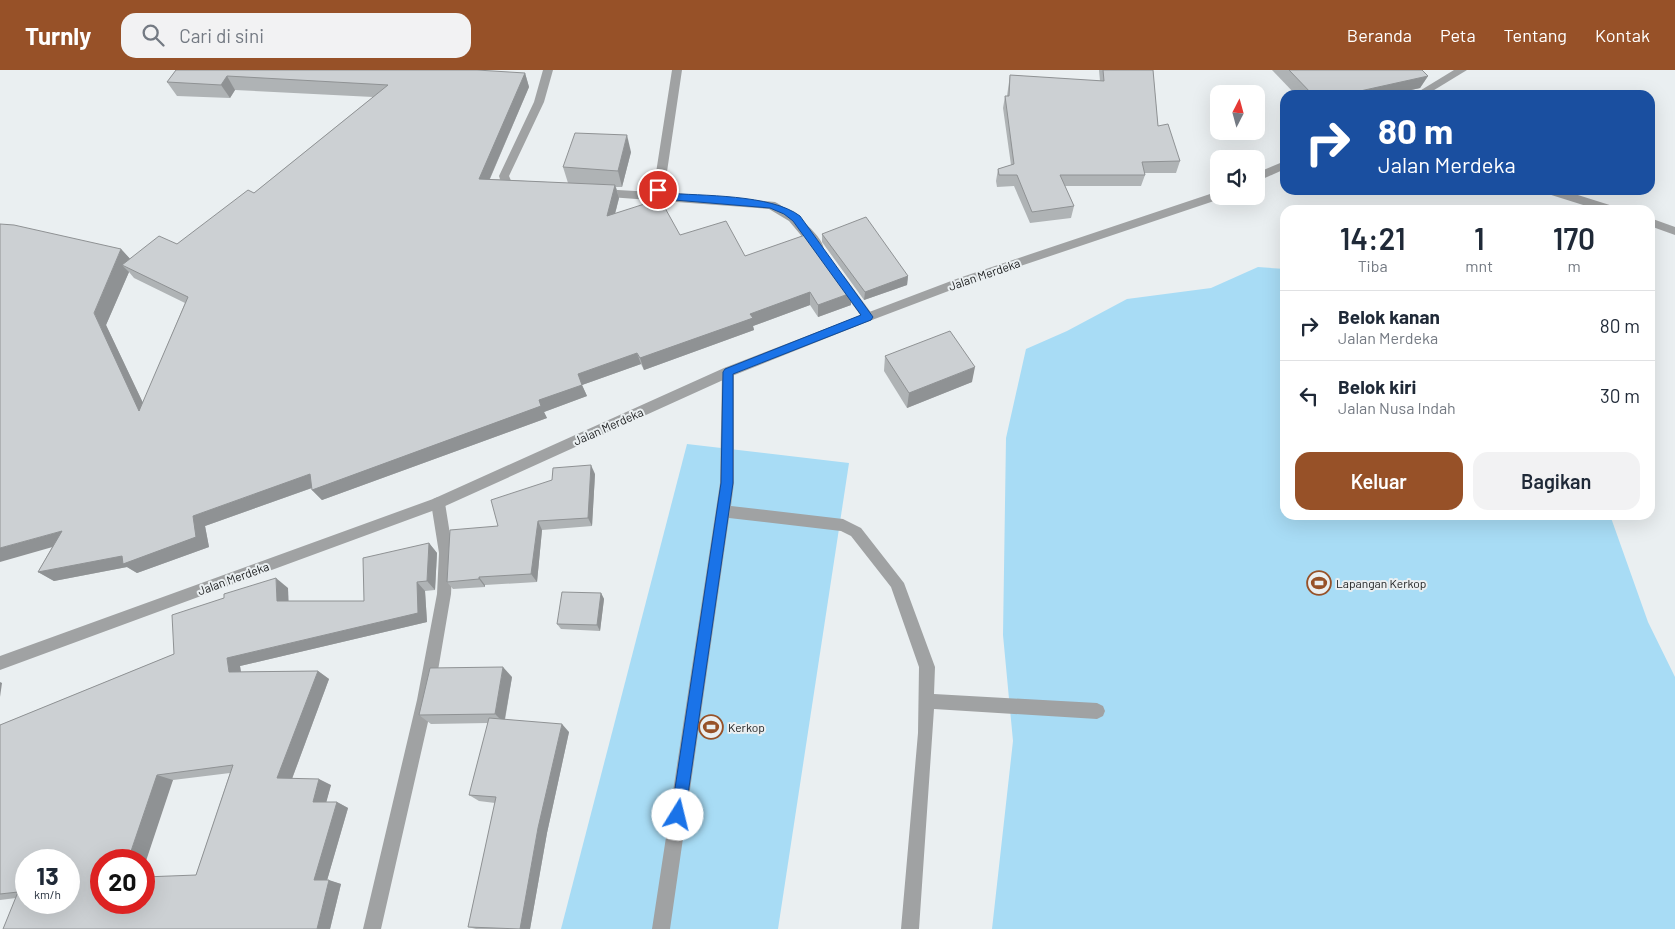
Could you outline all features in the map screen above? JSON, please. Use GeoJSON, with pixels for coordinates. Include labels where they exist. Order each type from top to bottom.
{"type":"FeatureCollection","features":[{"type":"Feature","properties":{"kind":"street"},"geometry":{"type":"LineString","coordinates":[[526,188],[507,186],[504,176],[536,109],[548,70]]}},
{"type":"Feature","properties":{"kind":"street"},"geometry":{"type":"LineString","coordinates":[[662,196],[658,190],[677,70]]}},
{"type":"Feature","properties":{"kind":"street"},"geometry":{"type":"LineString","coordinates":[[1427,90],[1462,70]]}},
{"type":"Feature","properties":{"kind":"street"},"geometry":{"type":"LineString","coordinates":[[1265,174],[1280,167]]}},
{"type":"Feature","properties":{"kind":"street"},"geometry":{"type":"LineString","coordinates":[[584,192],[770,205],[788,212],[797,219],[824,256]]}},
{"type":"Feature","properties":{"kind":"street"},"geometry":{"type":"LineString","coordinates":[[1565,195],[1596,205]]}},
{"type":"Feature","properties":{"kind":"street","name":"Jalan Merdeka"},"geometry":{"type":"LineString","coordinates":[[0,663],[438,503],[728,372],[868,317],[963,281],[1210,198]]}},
{"type":"Feature","properties":{"kind":"street"},"geometry":{"type":"LineString","coordinates":[[1655,224],[1675,231]]}},
{"type":"Feature","properties":{"kind":"street"},"geometry":{"type":"LineString","coordinates":[[835,272],[868,317]]}},
{"type":"Feature","properties":{"kind":"street"},"geometry":{"type":"LineString","coordinates":[[661,929],[727,483],[728,372]]}},
{"type":"Feature","properties":{"kind":"street"},"geometry":{"type":"LineString","coordinates":[[372,929],[425,700],[444,594],[446,552],[438,503]]}},
{"type":"Feature","properties":{"kind":"street"},"geometry":{"type":"LineString","coordinates":[[723,512],[843,525],[856,532],[897,583],[927,668],[926,733],[910,929]]}},
{"type":"Feature","properties":{"kind":"street"},"geometry":{"type":"LineString","coordinates":[[926,701],[1097,711]]}},
{"type":"Feature","properties":{"kind":"shaded area","name":"Lapangan Kerkop"},"geometry":{"type":"Polygon","coordinates":[[[1258,267],[1280,269],[1280,520],[1612,520],[1648,622],[1675,677],[1675,929],[992,929],[1013,741],[1003,635],[1006,438],[1026,349],[1067,331],[1127,299],[1211,288],[1258,267]]]}},
{"type":"Feature","properties":{"kind":"shaded area","name":"Kerkop"},"geometry":{"type":"Polygon","coordinates":[[[687,444],[849,463],[778,929],[561,929],[687,444]]]}},
{"type":"Feature","properties":{"kind":"building"},"geometry":{"type":"Polygon","coordinates":[[[176,70],[477,70],[525,73],[479,179],[615,185],[607,216],[660,199],[680,235],[726,221],[745,256],[808,234],[851,293],[818,305],[810,292],[750,314],[753,318],[640,358],[637,353],[578,374],[582,385],[539,400],[541,406],[312,490],[310,474],[193,516],[196,537],[123,564],[122,556],[38,572],[62,531],[0,548],[0,224],[14,225],[121,249],[94,313],[139,411],[188,297],[122,265],[159,236],[177,244],[248,190],[254,193],[388,85],[227,76],[221,85],[167,82],[176,70]]]}},
{"type":"Feature","properties":{"kind":"building"},"geometry":{"type":"Polygon","coordinates":[[[1103,70],[1153,70],[1158,126],[1168,124],[1180,161],[1142,162],[1145,175],[1060,175],[1074,206],[1032,212],[1017,175],[999,175],[998,169],[1014,164],[1005,96],[1009,96],[1010,75],[1104,81],[1103,70]]]}},
{"type":"Feature","properties":{"kind":"building"},"geometry":{"type":"Polygon","coordinates":[[[1289,70],[1422,70],[1428,76],[1365,90],[1308,90],[1289,70]]]}},
{"type":"Feature","properties":{"kind":"building"},"geometry":{"type":"Polygon","coordinates":[[[575,133],[627,135],[618,171],[563,167],[575,133]]]}},
{"type":"Feature","properties":{"kind":"building"},"geometry":{"type":"Polygon","coordinates":[[[866,217],[908,276],[865,292],[822,234],[866,217]]]}},
{"type":"Feature","properties":{"kind":"building"},"geometry":{"type":"Polygon","coordinates":[[[950,331],[975,367],[909,393],[885,356],[950,331]]]}},
{"type":"Feature","properties":{"kind":"building"},"geometry":{"type":"Polygon","coordinates":[[[591,465],[588,518],[538,521],[531,574],[479,577],[479,579],[447,582],[450,530],[498,526],[491,500],[552,480],[553,468],[591,465]]]}},
{"type":"Feature","properties":{"kind":"building"},"geometry":{"type":"Polygon","coordinates":[[[429,543],[427,581],[417,582],[418,613],[227,658],[229,672],[318,671],[277,778],[319,779],[313,802],[337,802],[314,880],[329,880],[317,929],[3,929],[15,899],[15,914],[80,914],[80,849],[15,849],[15,892],[0,894],[0,725],[174,654],[172,615],[224,598],[224,594],[276,578],[277,601],[364,601],[363,558],[429,543]],[[233,765],[157,775],[132,849],[90,849],[90,914],[155,914],[155,877],[196,875],[233,765]]]}},
{"type":"Feature","properties":{"kind":"building"},"geometry":{"type":"Polygon","coordinates":[[[562,592],[601,593],[597,625],[557,624],[562,592]]]}},
{"type":"Feature","properties":{"kind":"building"},"geometry":{"type":"Polygon","coordinates":[[[503,667],[495,714],[419,715],[430,668],[503,667]]]}},
{"type":"Feature","properties":{"kind":"building"},"geometry":{"type":"Polygon","coordinates":[[[489,718],[562,724],[538,828],[520,929],[468,927],[496,797],[469,795],[489,718]]]}},
{"type":"Feature","properties":{"kind":"place","name":"Lapangan Kerkop"},"geometry":{"type":"Point","coordinates":[1319,583]}},
{"type":"Feature","properties":{"kind":"place","name":"Kerkop"},"geometry":{"type":"Point","coordinates":[711,727]}},
{"type":"Feature","properties":{"kind":"route"},"geometry":{"type":"LineString","coordinates":[[658,190],[659,195],[662,196],[770,205],[788,212],[797,219],[868,317],[728,372],[727,483],[678,815]]}}]}
